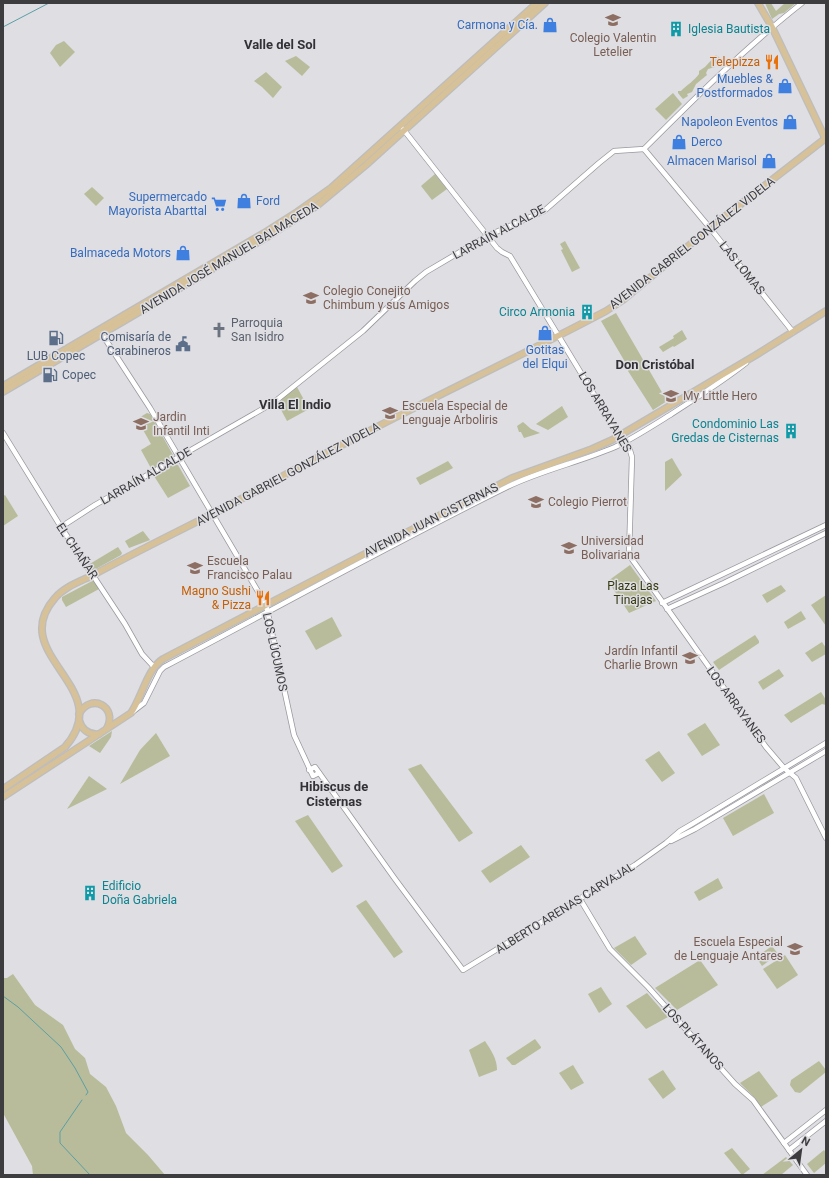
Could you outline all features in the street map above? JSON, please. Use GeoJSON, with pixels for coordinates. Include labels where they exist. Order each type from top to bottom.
{"type":"FeatureCollection","features":[{"type":"Feature","properties":{"kind":"main road","name":"AVENIDA JOSÉ MANUEL BALMACEDA"},"geometry":{"type":"LineString","coordinates":[[3,386],[280,230],[309,211],[349,180],[402,128],[537,3]]}},
{"type":"Feature","properties":{"kind":"main road","name":"AVENIDA JOSÉ MANUEL BALMACEDA"},"geometry":{"type":"LineString","coordinates":[[402,128],[545,3]]}},
{"type":"Feature","properties":{"kind":"main road"},"geometry":{"type":"LineString","coordinates":[[758,3],[772,27],[826,139]]}},
{"type":"Feature","properties":{"kind":"main road","name":"AVENIDA GABRIEL GONZÁLEZ VIDELA"},"geometry":{"type":"LineString","coordinates":[[79,716],[78,704],[74,690],[46,648],[43,640],[42,625],[45,613],[57,596],[67,588],[213,514],[308,462],[606,311],[623,300],[710,228],[826,139]]}},
{"type":"Feature","properties":{"kind":"main road","name":"AVENIDA JUAN CISTERNAS"},"geometry":{"type":"LineString","coordinates":[[3,797],[131,712],[141,696],[154,667],[163,659],[512,478],[592,449],[619,436],[756,355],[826,310]]}},
{"type":"Feature","properties":{"kind":"main road","name":"AVENIDA JOSÉ MANUEL BALMACEDA"},"geometry":{"type":"LineString","coordinates":[[3,392],[101,332]]}},
{"type":"Feature","properties":{"kind":"main road"},"geometry":{"type":"LineString","coordinates":[[3,789],[65,747],[73,736],[83,708],[90,703],[103,705],[109,711],[109,724],[107,729]]}},
{"type":"Feature","properties":{"kind":"main road"},"geometry":{"type":"LineString","coordinates":[[79,716],[85,730],[91,733],[100,734]]}},
{"type":"Feature","properties":{"kind":"street"},"geometry":{"type":"LineString","coordinates":[[644,149],[688,105],[772,27],[802,3]]}},
{"type":"Feature","properties":{"kind":"street","name":"LOS ARRAYANES"},"geometry":{"type":"LineString","coordinates":[[402,128],[488,236],[502,252],[510,256],[619,436],[629,447],[632,457],[629,555],[766,747],[784,768],[796,778],[826,838]]}},
{"type":"Feature","properties":{"kind":"street","name":"LAS LOMAS"},"geometry":{"type":"LineString","coordinates":[[644,149],[710,228],[793,332]]}},
{"type":"Feature","properties":{"kind":"street","name":"LARRAÍN ALCALDE"},"geometry":{"type":"LineString","coordinates":[[60,527],[273,402],[363,331],[414,281],[426,272],[488,236],[544,211],[599,162],[614,151],[644,149]]}},
{"type":"Feature","properties":{"kind":"street","name":"LOS LÚCUMOS"},"geometry":{"type":"LineString","coordinates":[[101,332],[150,408],[266,605],[294,735],[309,770],[313,776],[319,773]]}},
{"type":"Feature","properties":{"kind":"street","name":"AVENIDA JUAN CISTERNAS"},"geometry":{"type":"LineString","coordinates":[[131,712],[144,703],[164,666],[509,486],[581,461],[625,442],[723,381],[756,355]]}},
{"type":"Feature","properties":{"kind":"street","name":"EL CHAÑAR"},"geometry":{"type":"LineString","coordinates":[[3,433],[60,527],[125,624],[142,654],[154,667]]}},
{"type":"Feature","properties":{"kind":"street"},"geometry":{"type":"LineString","coordinates":[[662,603],[826,525]]}},
{"type":"Feature","properties":{"kind":"street"},"geometry":{"type":"LineString","coordinates":[[667,609],[826,533]]}},
{"type":"Feature","properties":{"kind":"street","name":"ALBERTO ARENAS CARVAJAL"},"geometry":{"type":"LineString","coordinates":[[319,773],[463,970],[580,899],[666,843],[683,829],[826,743]]}},
{"type":"Feature","properties":{"kind":"street","name":"ALBERTO ARENAS CARVAJAL"},"geometry":{"type":"LineString","coordinates":[[666,843],[689,832],[826,751]]}},
{"type":"Feature","properties":{"kind":"street"},"geometry":{"type":"LineString","coordinates":[[309,770],[315,767],[319,773]]}},
{"type":"Feature","properties":{"kind":"street","name":"LOS PLÁTANOS"},"geometry":{"type":"LineString","coordinates":[[580,899],[610,949],[648,987],[735,1084],[753,1100],[807,1175]]}},
{"type":"Feature","properties":{"kind":"street"},"geometry":{"type":"LineString","coordinates":[[784,1143],[826,1110]]}},
{"type":"Feature","properties":{"kind":"street"},"geometry":{"type":"LineString","coordinates":[[789,1150],[826,1121]]}},
{"type":"Feature","properties":{"kind":"green space"},"geometry":{"type":"Polygon","coordinates":[[[765,3],[771,3],[776,11],[785,3],[796,3],[784,13],[779,14],[772,19],[765,3]]]}},
{"type":"Feature","properties":{"kind":"green space"},"geometry":{"type":"Polygon","coordinates":[[[64,41],[75,52],[60,67],[50,53],[56,45],[64,41]]]}},
{"type":"Feature","properties":{"kind":"green space"},"geometry":{"type":"Polygon","coordinates":[[[716,55],[720,58],[714,64],[715,67],[708,69],[706,73],[707,75],[696,84],[692,92],[687,94],[688,96],[683,99],[678,91],[681,91],[695,79],[699,74],[699,71],[716,55]]]}},
{"type":"Feature","properties":{"kind":"green space"},"geometry":{"type":"Polygon","coordinates":[[[296,56],[310,67],[302,76],[285,61],[296,56]]]}},
{"type":"Feature","properties":{"kind":"green space"},"geometry":{"type":"Polygon","coordinates":[[[266,72],[282,87],[273,98],[254,81],[266,72]]]}},
{"type":"Feature","properties":{"kind":"green space"},"geometry":{"type":"Polygon","coordinates":[[[673,93],[682,104],[666,120],[655,109],[673,93]]]}},
{"type":"Feature","properties":{"kind":"green space"},"geometry":{"type":"Polygon","coordinates":[[[435,174],[447,189],[432,200],[421,186],[435,174]]]}},
{"type":"Feature","properties":{"kind":"green space"},"geometry":{"type":"Polygon","coordinates":[[[92,187],[104,198],[96,206],[84,194],[92,187]]]}},
{"type":"Feature","properties":{"kind":"green space"},"geometry":{"type":"Polygon","coordinates":[[[565,241],[580,268],[572,272],[561,250],[563,249],[560,244],[565,241]]]}},
{"type":"Feature","properties":{"kind":"green space"},"geometry":{"type":"Polygon","coordinates":[[[616,313],[667,401],[653,410],[628,371],[628,367],[601,321],[616,313]]]}},
{"type":"Feature","properties":{"kind":"green space"},"geometry":{"type":"Polygon","coordinates":[[[682,330],[687,339],[663,352],[659,347],[674,338],[673,336],[682,330]]]}},
{"type":"Feature","properties":{"kind":"green space"},"geometry":{"type":"Polygon","coordinates":[[[297,387],[309,409],[287,421],[277,402],[297,387]]]}},
{"type":"Feature","properties":{"kind":"green space"},"geometry":{"type":"Polygon","coordinates":[[[562,406],[568,417],[548,430],[536,424],[562,406]]]}},
{"type":"Feature","properties":{"kind":"green space"},"geometry":{"type":"Polygon","coordinates":[[[147,413],[150,414],[173,455],[152,470],[141,450],[151,444],[137,419],[147,413]]]}},
{"type":"Feature","properties":{"kind":"green space"},"geometry":{"type":"Polygon","coordinates":[[[523,422],[531,429],[540,433],[524,438],[521,432],[519,432],[517,426],[523,422]]]}},
{"type":"Feature","properties":{"kind":"green space"},"geometry":{"type":"Polygon","coordinates":[[[672,458],[682,475],[665,491],[665,462],[672,458]]]}},
{"type":"Feature","properties":{"kind":"green space"},"geometry":{"type":"Polygon","coordinates":[[[448,461],[453,468],[420,485],[416,478],[448,461]]]}},
{"type":"Feature","properties":{"kind":"green space"},"geometry":{"type":"Polygon","coordinates":[[[174,464],[178,465],[190,486],[168,498],[154,476],[174,464]]]}},
{"type":"Feature","properties":{"kind":"green space"},"geometry":{"type":"Polygon","coordinates":[[[5,495],[18,516],[3,526],[3,496],[5,495]]]}},
{"type":"Feature","properties":{"kind":"green space"},"geometry":{"type":"Polygon","coordinates":[[[143,531],[150,540],[129,548],[125,541],[143,531]]]}},
{"type":"Feature","properties":{"kind":"green space"},"geometry":{"type":"Polygon","coordinates":[[[118,547],[122,553],[121,555],[94,570],[91,570],[88,565],[118,547]]]}},
{"type":"Feature","properties":{"kind":"green space","name":"Plaza Las Tinajas"},"geometry":{"type":"Polygon","coordinates":[[[630,565],[656,601],[629,613],[608,581],[630,565]]]}},
{"type":"Feature","properties":{"kind":"green space"},"geometry":{"type":"Polygon","coordinates":[[[94,580],[99,589],[66,607],[62,597],[94,580]]]}},
{"type":"Feature","properties":{"kind":"green space"},"geometry":{"type":"Polygon","coordinates":[[[781,585],[786,591],[767,603],[762,595],[781,585]]]}},
{"type":"Feature","properties":{"kind":"green space"},"geometry":{"type":"Polygon","coordinates":[[[826,595],[826,626],[811,605],[826,595]]]}},
{"type":"Feature","properties":{"kind":"green space"},"geometry":{"type":"Polygon","coordinates":[[[801,611],[806,619],[788,629],[784,622],[801,611]]]}},
{"type":"Feature","properties":{"kind":"green space"},"geometry":{"type":"Polygon","coordinates":[[[332,617],[342,636],[316,650],[305,631],[332,617]]]}},
{"type":"Feature","properties":{"kind":"green space"},"geometry":{"type":"Polygon","coordinates":[[[755,635],[759,643],[719,670],[713,662],[755,635]]]}},
{"type":"Feature","properties":{"kind":"green space"},"geometry":{"type":"Polygon","coordinates":[[[822,642],[826,648],[826,654],[812,662],[805,653],[822,642]]]}},
{"type":"Feature","properties":{"kind":"green space"},"geometry":{"type":"Polygon","coordinates":[[[779,669],[784,676],[763,690],[758,682],[779,669]]]}},
{"type":"Feature","properties":{"kind":"green space"},"geometry":{"type":"Polygon","coordinates":[[[821,692],[826,700],[826,705],[822,704],[791,723],[784,715],[821,692]]]}},
{"type":"Feature","properties":{"kind":"green space"},"geometry":{"type":"Polygon","coordinates":[[[705,723],[720,745],[702,756],[687,734],[705,723]]]}},
{"type":"Feature","properties":{"kind":"green space"},"geometry":{"type":"Polygon","coordinates":[[[112,731],[111,737],[100,753],[89,746],[112,731]]]}},
{"type":"Feature","properties":{"kind":"green space"},"geometry":{"type":"Polygon","coordinates":[[[156,733],[170,756],[120,784],[140,750],[156,733]]]}},
{"type":"Feature","properties":{"kind":"green space"},"geometry":{"type":"Polygon","coordinates":[[[659,751],[675,773],[662,782],[645,760],[659,751]]]}},
{"type":"Feature","properties":{"kind":"green space"},"geometry":{"type":"Polygon","coordinates":[[[421,764],[473,833],[459,842],[408,769],[421,764]]]}},
{"type":"Feature","properties":{"kind":"green space"},"geometry":{"type":"Polygon","coordinates":[[[89,776],[107,789],[67,809],[89,776]]]}},
{"type":"Feature","properties":{"kind":"green space"},"geometry":{"type":"Polygon","coordinates":[[[764,794],[774,813],[733,836],[723,818],[764,794]]]}},
{"type":"Feature","properties":{"kind":"green space"},"geometry":{"type":"Polygon","coordinates":[[[308,815],[343,866],[332,873],[295,821],[308,815]]]}},
{"type":"Feature","properties":{"kind":"green space"},"geometry":{"type":"Polygon","coordinates":[[[521,845],[530,857],[490,883],[481,871],[521,845]]]}},
{"type":"Feature","properties":{"kind":"green space"},"geometry":{"type":"Polygon","coordinates":[[[718,878],[723,888],[699,901],[694,892],[718,878]]]}},
{"type":"Feature","properties":{"kind":"green space"},"geometry":{"type":"Polygon","coordinates":[[[366,900],[403,952],[394,958],[356,906],[366,900]]]}},
{"type":"Feature","properties":{"kind":"green space"},"geometry":{"type":"Polygon","coordinates":[[[635,936],[647,954],[631,965],[614,948],[635,936]]]}},
{"type":"Feature","properties":{"kind":"green space"},"geometry":{"type":"Polygon","coordinates":[[[772,946],[778,954],[762,966],[756,957],[772,946]]]}},
{"type":"Feature","properties":{"kind":"green space"},"geometry":{"type":"Polygon","coordinates":[[[785,955],[798,975],[777,989],[763,969],[785,955]]]}},
{"type":"Feature","properties":{"kind":"green space"},"geometry":{"type":"Polygon","coordinates":[[[700,960],[718,985],[677,1010],[655,988],[700,960]]]}},
{"type":"Feature","properties":{"kind":"green space"},"geometry":{"type":"Polygon","coordinates":[[[13,974],[35,1005],[63,1025],[75,1049],[85,1058],[90,1074],[106,1087],[116,1106],[126,1133],[165,1175],[33,1175],[32,1166],[3,1113],[3,978],[7,978],[13,974]]]}},
{"type":"Feature","properties":{"kind":"green space"},"geometry":{"type":"Polygon","coordinates":[[[601,987],[612,1004],[599,1013],[588,994],[601,987]]]}},
{"type":"Feature","properties":{"kind":"green space"},"geometry":{"type":"Polygon","coordinates":[[[647,993],[668,1017],[646,1029],[626,1006],[647,993]]]}},
{"type":"Feature","properties":{"kind":"green space"},"geometry":{"type":"Polygon","coordinates":[[[535,1039],[541,1048],[515,1065],[512,1065],[506,1058],[535,1039]]]}},
{"type":"Feature","properties":{"kind":"green space"},"geometry":{"type":"Polygon","coordinates":[[[485,1041],[495,1058],[497,1070],[479,1077],[469,1050],[485,1041]]]}},
{"type":"Feature","properties":{"kind":"green space"},"geometry":{"type":"Polygon","coordinates":[[[819,1061],[826,1072],[800,1093],[795,1092],[790,1085],[791,1080],[819,1061]]]}},
{"type":"Feature","properties":{"kind":"green space"},"geometry":{"type":"Polygon","coordinates":[[[573,1065],[584,1083],[571,1090],[559,1073],[573,1065]]]}},
{"type":"Feature","properties":{"kind":"green space"},"geometry":{"type":"Polygon","coordinates":[[[663,1070],[676,1089],[663,1099],[648,1079],[663,1070]]]}},
{"type":"Feature","properties":{"kind":"green space"},"geometry":{"type":"Polygon","coordinates":[[[759,1071],[778,1096],[761,1107],[755,1098],[740,1083],[759,1071]]]}},
{"type":"Feature","properties":{"kind":"green space"},"geometry":{"type":"Polygon","coordinates":[[[732,1148],[750,1169],[742,1175],[724,1153],[732,1148]]]}},
{"type":"Feature","properties":{"kind":"green space"},"geometry":{"type":"Polygon","coordinates":[[[824,1150],[826,1153],[826,1163],[814,1173],[807,1164],[824,1150]]]}},
{"type":"Feature","properties":{"kind":"green space"},"geometry":{"type":"Polygon","coordinates":[[[786,1157],[793,1165],[781,1175],[762,1175],[786,1157]]]}},
{"type":"Feature","properties":{"kind":"waterway"},"geometry":{"type":"LineString","coordinates":[[3,27],[49,3]]}},
{"type":"Feature","properties":{"kind":"waterway"},"geometry":{"type":"LineString","coordinates":[[3,996],[18,1007],[61,1047],[75,1068],[88,1092],[86,1095]]}},
{"type":"Feature","properties":{"kind":"waterway"},"geometry":{"type":"LineString","coordinates":[[82,1100],[60,1132],[60,1143],[90,1175]]}},
{"type":"Feature","properties":{"kind":"place","name":"Colegio Valentin Letelier"},"geometry":{"type":"Point","coordinates":[613,20]}},
{"type":"Feature","properties":{"kind":"place","name":"Carmona y Cía."},"geometry":{"type":"Point","coordinates":[550,25]}},
{"type":"Feature","properties":{"kind":"place","name":"Iglesia Bautista"},"geometry":{"type":"Point","coordinates":[676,29]}},
{"type":"Feature","properties":{"kind":"place","name":"Telepizza"},"geometry":{"type":"Point","coordinates":[772,62]}},
{"type":"Feature","properties":{"kind":"place","name":"Muebles & Postformados"},"geometry":{"type":"Point","coordinates":[785,86]}},
{"type":"Feature","properties":{"kind":"place","name":"Napoleon Eventos"},"geometry":{"type":"Point","coordinates":[790,122]}},
{"type":"Feature","properties":{"kind":"place","name":"Derco"},"geometry":{"type":"Point","coordinates":[679,142]}},
{"type":"Feature","properties":{"kind":"place","name":"Almacen Marisol"},"geometry":{"type":"Point","coordinates":[769,161]}},
{"type":"Feature","properties":{"kind":"place","name":"Ford"},"geometry":{"type":"Point","coordinates":[244,201]}},
{"type":"Feature","properties":{"kind":"place","name":"Supermercado Mayorista Abarttal"},"geometry":{"type":"Point","coordinates":[219,204]}},
{"type":"Feature","properties":{"kind":"place","name":"Balmaceda Motors"},"geometry":{"type":"Point","coordinates":[183,253]}},
{"type":"Feature","properties":{"kind":"place","name":"Colegio Conejito Chimbum y sus Amigos"},"geometry":{"type":"Point","coordinates":[311,298]}},
{"type":"Feature","properties":{"kind":"place","name":"Circo Armonia"},"geometry":{"type":"Point","coordinates":[587,312]}},
{"type":"Feature","properties":{"kind":"place","name":"Parroquia San Isidro"},"geometry":{"type":"Point","coordinates":[219,330]}},
{"type":"Feature","properties":{"kind":"place","name":"Gotitas del Elqui"},"geometry":{"type":"Point","coordinates":[545,333]}},
{"type":"Feature","properties":{"kind":"place","name":"LUB Copec"},"geometry":{"type":"Point","coordinates":[56,338]}},
{"type":"Feature","properties":{"kind":"place","name":"Comisaría de Carabineros"},"geometry":{"type":"Point","coordinates":[183,344]}},
{"type":"Feature","properties":{"kind":"place","name":"Copec"},"geometry":{"type":"Point","coordinates":[50,375]}},
{"type":"Feature","properties":{"kind":"place","name":"My Little Hero"},"geometry":{"type":"Point","coordinates":[671,396]}},
{"type":"Feature","properties":{"kind":"place","name":"Escuela Especial de Lenguaje Arboliris"},"geometry":{"type":"Point","coordinates":[390,413]}},
{"type":"Feature","properties":{"kind":"place","name":"Jardin Infantil Inti"},"geometry":{"type":"Point","coordinates":[141,424]}},
{"type":"Feature","properties":{"kind":"place","name":"Condominio Las Gredas de Cisternas"},"geometry":{"type":"Point","coordinates":[791,431]}},
{"type":"Feature","properties":{"kind":"place","name":"Colegio Pierrot"},"geometry":{"type":"Point","coordinates":[536,502]}},
{"type":"Feature","properties":{"kind":"place","name":"Universidad Bolivariana"},"geometry":{"type":"Point","coordinates":[569,548]}},
{"type":"Feature","properties":{"kind":"place","name":"Escuela Francisco Palau"},"geometry":{"type":"Point","coordinates":[195,568]}},
{"type":"Feature","properties":{"kind":"place","name":"Magno Sushi & Pizza"},"geometry":{"type":"Point","coordinates":[263,598]}},
{"type":"Feature","properties":{"kind":"place","name":"Jardín Infantil Charlie Brown"},"geometry":{"type":"Point","coordinates":[690,658]}},
{"type":"Feature","properties":{"kind":"place","name":"Edificio Doña Gabriela"},"geometry":{"type":"Point","coordinates":[90,893]}},
{"type":"Feature","properties":{"kind":"place","name":"Escuela Especial de Lenguaje Antares"},"geometry":{"type":"Point","coordinates":[795,949]}},
{"type":"Feature","properties":{"kind":"district","name":"Valle del Sol"},"geometry":{"type":"Point","coordinates":[280,44]}},
{"type":"Feature","properties":{"kind":"district","name":"Don Cristóbal"},"geometry":{"type":"Point","coordinates":[655,364]}},
{"type":"Feature","properties":{"kind":"district","name":"Villa El Indio"},"geometry":{"type":"Point","coordinates":[295,404]}},
{"type":"Feature","properties":{"kind":"district","name":"Hibiscus de Cisternas"},"geometry":{"type":"Point","coordinates":[334,794]}}]}
